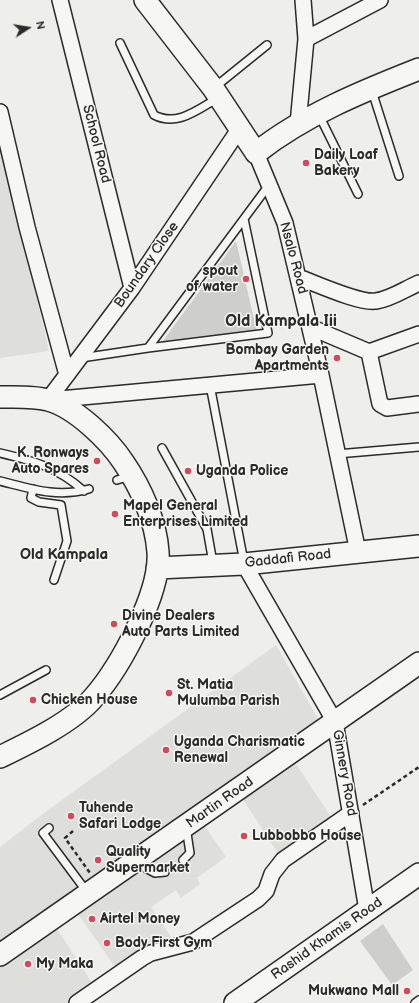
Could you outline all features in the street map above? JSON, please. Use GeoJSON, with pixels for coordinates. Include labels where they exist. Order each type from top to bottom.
{"type":"FeatureCollection","features":[{"type":"Feature","properties":{"kind":"street","name":"School Road"},"geometry":{"type":"LineString","coordinates":[[60,0],[132,288]]}},
{"type":"Feature","properties":{"kind":"street","name":"Nsalo Road"},"geometry":{"type":"LineString","coordinates":[[145,0],[216,92],[256,153],[285,223],[321,375],[358,552]]}},
{"type":"Feature","properties":{"kind":"street"},"geometry":{"type":"LineString","coordinates":[[298,124],[306,39],[303,0]]}},
{"type":"Feature","properties":{"kind":"street"},"geometry":{"type":"LineString","coordinates":[[306,39],[380,0]]}},
{"type":"Feature","properties":{"kind":"street"},"geometry":{"type":"LineString","coordinates":[[256,153],[284,131],[318,113],[419,69]]}},
{"type":"Feature","properties":{"kind":"street"},"geometry":{"type":"LineString","coordinates":[[0,112],[27,227],[67,375]]}},
{"type":"Feature","properties":{"kind":"street","name":"Boundary Close"},"geometry":{"type":"LineString","coordinates":[[48,400],[132,288],[240,128]]}},
{"type":"Feature","properties":{"kind":"street"},"geometry":{"type":"LineString","coordinates":[[298,277],[353,297],[374,302],[419,283]]}},
{"type":"Feature","properties":{"kind":"street"},"geometry":{"type":"LineString","coordinates":[[310,328],[369,352],[419,334]]}},
{"type":"Feature","properties":{"kind":"street"},"geometry":{"type":"LineString","coordinates":[[369,352],[380,404],[387,408],[419,404]]}},
{"type":"Feature","properties":{"kind":"street"},"geometry":{"type":"LineString","coordinates":[[0,397],[48,400],[321,375]]}},
{"type":"Feature","properties":{"kind":"street"},"geometry":{"type":"LineString","coordinates":[[0,757],[48,732],[76,713],[94,698],[119,661],[134,633],[151,595],[157,568],[158,553],[156,537],[141,493],[125,478],[116,451],[82,417],[48,400]]}},
{"type":"Feature","properties":{"kind":"street","name":"Gaddafi Road"},"geometry":{"type":"LineString","coordinates":[[157,568],[244,564],[419,546]]}},
{"type":"Feature","properties":{"kind":"street","name":"Ginnery Road"},"geometry":{"type":"LineString","coordinates":[[244,564],[335,722],[368,910]]}},
{"type":"Feature","properties":{"kind":"street","name":"Martin Road"},"geometry":{"type":"LineString","coordinates":[[0,956],[419,663]]}},
{"type":"Feature","properties":{"kind":"street"},"geometry":{"type":"LineString","coordinates":[[77,1003],[142,958],[151,953],[184,946],[193,942],[258,899],[266,891],[272,874],[283,860],[351,813]]}},
{"type":"Feature","properties":{"kind":"street","name":"Rashid Khamis Road"},"geometry":{"type":"LineString","coordinates":[[235,1003],[419,874]]}},
{"type":"Feature","properties":{"kind":"lane"},"geometry":{"type":"LineString","coordinates":[[120,43],[154,115],[163,119],[183,118],[216,92],[267,45]]}},
{"type":"Feature","properties":{"kind":"lane"},"geometry":{"type":"LineString","coordinates":[[371,89],[399,176]]}},
{"type":"Feature","properties":{"kind":"lane"},"geometry":{"type":"LineString","coordinates":[[318,113],[358,194]]}},
{"type":"Feature","properties":{"kind":"lane"},"geometry":{"type":"LineString","coordinates":[[148,348],[269,186]]}},
{"type":"Feature","properties":{"kind":"lane"},"geometry":{"type":"LineString","coordinates":[[79,359],[148,348],[268,333],[244,218]]}},
{"type":"Feature","properties":{"kind":"lane"},"geometry":{"type":"LineString","coordinates":[[210,385],[244,564]]}},
{"type":"Feature","properties":{"kind":"lane"},"geometry":{"type":"LineString","coordinates":[[338,454],[419,447]]}},
{"type":"Feature","properties":{"kind":"lane"},"geometry":{"type":"LineString","coordinates":[[162,448],[207,529],[213,565]]}},
{"type":"Feature","properties":{"kind":"lane"},"geometry":{"type":"LineString","coordinates":[[0,453],[36,462],[68,477],[86,490],[73,494],[43,492],[0,481]]}},
{"type":"Feature","properties":{"kind":"lane"},"geometry":{"type":"LineString","coordinates":[[33,489],[31,498],[39,502],[61,504],[67,540],[54,580]]}},
{"type":"Feature","properties":{"kind":"lane"},"geometry":{"type":"LineString","coordinates":[[0,695],[46,670]]}},
{"type":"Feature","properties":{"kind":"lane"},"geometry":{"type":"LineString","coordinates":[[183,860],[190,854],[186,827]]}},
{"type":"Feature","properties":{"kind":"lane"},"geometry":{"type":"LineString","coordinates":[[49,828],[43,833],[94,890]]}},
{"type":"Feature","properties":{"kind":"lane"},"geometry":{"type":"LineString","coordinates":[[135,862],[155,873],[165,872]]}},
{"type":"Feature","properties":{"kind":"lane"},"geometry":{"type":"LineString","coordinates":[[415,1003],[419,1000]]}},
{"type":"Feature","properties":{"kind":"path"},"geometry":{"type":"LineString","coordinates":[[351,813],[419,767]]}},
{"type":"Feature","properties":{"kind":"path"},"geometry":{"type":"LineString","coordinates":[[73,831],[65,838],[94,890]]}},
{"type":"Feature","properties":{"kind":"shaded area"},"geometry":{"type":"Polygon","coordinates":[[[0,143],[49,351],[0,358],[0,143]]]}},
{"type":"Feature","properties":{"kind":"shaded area"},"geometry":{"type":"Polygon","coordinates":[[[236,241],[257,332],[160,345],[236,241]]]}},
{"type":"Feature","properties":{"kind":"shaded area"},"geometry":{"type":"Polygon","coordinates":[[[276,645],[322,726],[0,943],[0,847],[44,813],[276,645]]]}},
{"type":"Feature","properties":{"kind":"shaded area"},"geometry":{"type":"Polygon","coordinates":[[[296,764],[333,820],[279,855],[242,798],[296,764]]]}},
{"type":"Feature","properties":{"kind":"shaded area"},"geometry":{"type":"Polygon","coordinates":[[[204,825],[226,857],[197,878],[200,884],[181,898],[176,890],[151,907],[176,944],[117,970],[76,911],[204,825]]]}},
{"type":"Feature","properties":{"kind":"shaded area"},"geometry":{"type":"Polygon","coordinates":[[[383,924],[413,970],[392,985],[360,941],[383,924]]]}},
{"type":"Feature","properties":{"kind":"shaded area"},"geometry":{"type":"Polygon","coordinates":[[[55,926],[94,986],[71,1003],[0,1003],[0,966],[21,949],[55,926]]]}},
{"type":"Feature","properties":{"kind":"place","name":"Daily Loaf Bakery"},"geometry":{"type":"Point","coordinates":[306,163]}},
{"type":"Feature","properties":{"kind":"place","name":"spout of water"},"geometry":{"type":"Point","coordinates":[246,279]}},
{"type":"Feature","properties":{"kind":"place","name":"Bombay Garden Apartments"},"geometry":{"type":"Point","coordinates":[337,358]}},
{"type":"Feature","properties":{"kind":"place","name":"K. Ronways Auto Spares"},"geometry":{"type":"Point","coordinates":[97,461]}},
{"type":"Feature","properties":{"kind":"place","name":"Uganda Police"},"geometry":{"type":"Point","coordinates":[188,471]}},
{"type":"Feature","properties":{"kind":"place","name":"Mapel General Enterprises Limited"},"geometry":{"type":"Point","coordinates":[115,514]}},
{"type":"Feature","properties":{"kind":"place","name":"Divine Dealers Auto Parts Limited"},"geometry":{"type":"Point","coordinates":[114,624]}},
{"type":"Feature","properties":{"kind":"place","name":"St. Matia Mulumba Parish"},"geometry":{"type":"Point","coordinates":[169,693]}},
{"type":"Feature","properties":{"kind":"place","name":"Chicken House"},"geometry":{"type":"Point","coordinates":[33,700]}},
{"type":"Feature","properties":{"kind":"place","name":"Uganda Charismatic Renewal"},"geometry":{"type":"Point","coordinates":[166,750]}},
{"type":"Feature","properties":{"kind":"place","name":"Tuhende Safari Lodge"},"geometry":{"type":"Point","coordinates":[71,816]}},
{"type":"Feature","properties":{"kind":"place","name":"Lubbobbo House"},"geometry":{"type":"Point","coordinates":[244,836]}},
{"type":"Feature","properties":{"kind":"place","name":"Quality Supermarket"},"geometry":{"type":"Point","coordinates":[98,860]}},
{"type":"Feature","properties":{"kind":"place","name":"Airtel Money"},"geometry":{"type":"Point","coordinates":[92,919]}},
{"type":"Feature","properties":{"kind":"place","name":"Body First Gym"},"geometry":{"type":"Point","coordinates":[107,943]}},
{"type":"Feature","properties":{"kind":"place","name":"My Maka"},"geometry":{"type":"Point","coordinates":[28,964]}},
{"type":"Feature","properties":{"kind":"place","name":"Mukwano Mall"},"geometry":{"type":"Point","coordinates":[407,991]}},
{"type":"Feature","properties":{"kind":"district","name":"Old Kampala Iii"},"geometry":{"type":"Point","coordinates":[281,322]}},
{"type":"Feature","properties":{"kind":"district","name":"Old Kampala"},"geometry":{"type":"Point","coordinates":[64,555]}}]}
